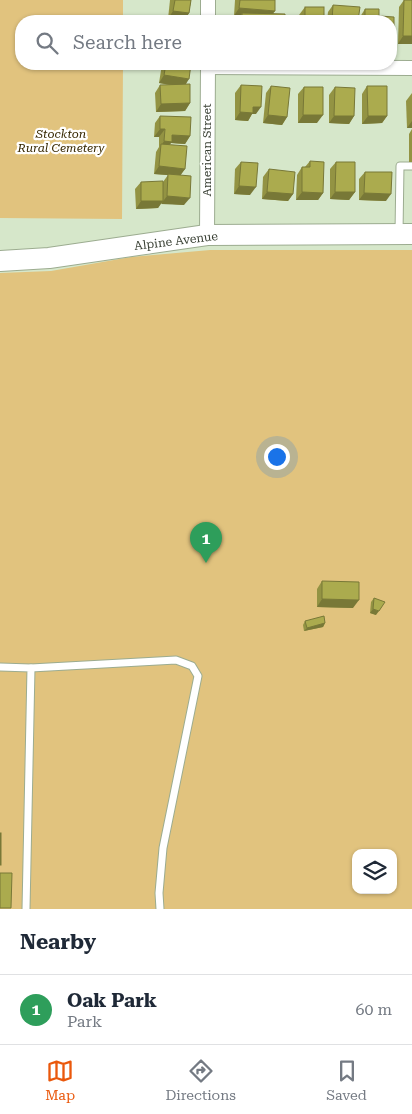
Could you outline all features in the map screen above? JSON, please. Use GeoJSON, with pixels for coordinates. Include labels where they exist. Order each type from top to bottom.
{"type":"FeatureCollection","features":[{"type":"Feature","properties":{"kind":"street"},"geometry":{"type":"LineString","coordinates":[[208,0],[208,15]]}},
{"type":"Feature","properties":{"kind":"street"},"geometry":{"type":"LineString","coordinates":[[397,68],[412,68]]}},
{"type":"Feature","properties":{"kind":"street","name":"American Street"},"geometry":{"type":"LineString","coordinates":[[207,236],[208,70]]}},
{"type":"Feature","properties":{"kind":"street","name":"Alpine Avenue"},"geometry":{"type":"LineString","coordinates":[[0,261],[59,256],[207,236],[406,234]]}},
{"type":"Feature","properties":{"kind":"lane"},"geometry":{"type":"LineString","coordinates":[[406,234],[400,166],[412,166]]}},
{"type":"Feature","properties":{"kind":"lane"},"geometry":{"type":"LineString","coordinates":[[0,667],[31,668],[176,660],[192,666],[198,676],[163,848],[159,893],[160,909]]}},
{"type":"Feature","properties":{"kind":"lane"},"geometry":{"type":"LineString","coordinates":[[26,909],[31,668]]}},
{"type":"Feature","properties":{"kind":"green space","name":"Stockton Rural Cemetery"},"geometry":{"type":"Polygon","coordinates":[[[0,0],[123,0],[123,15],[15,15],[15,70],[123,70],[122,219],[0,218],[0,0]]]}},
{"type":"Feature","properties":{"kind":"green space"},"geometry":{"type":"Polygon","coordinates":[[[210,250],[412,250],[412,909],[0,909],[0,273],[51,271],[131,257],[210,250]]]}},
{"type":"Feature","properties":{"kind":"building"},"geometry":{"type":"Polygon","coordinates":[[[175,0],[191,0],[189,13],[173,11],[175,0]]]}},
{"type":"Feature","properties":{"kind":"building"},"geometry":{"type":"Polygon","coordinates":[[[240,0],[275,0],[275,11],[239,8],[240,0]]]}},
{"type":"Feature","properties":{"kind":"building"},"geometry":{"type":"Polygon","coordinates":[[[404,0],[412,0],[412,36],[403,36],[404,0]]]}},
{"type":"Feature","properties":{"kind":"building"},"geometry":{"type":"Polygon","coordinates":[[[333,5],[360,7],[359,15],[332,15],[333,5]]]}},
{"type":"Feature","properties":{"kind":"building"},"geometry":{"type":"Polygon","coordinates":[[[305,7],[324,7],[324,15],[305,15],[305,7]]]}},
{"type":"Feature","properties":{"kind":"building"},"geometry":{"type":"Polygon","coordinates":[[[365,9],[379,9],[379,15],[365,15],[365,9]]]}},
{"type":"Feature","properties":{"kind":"building"},"geometry":{"type":"Polygon","coordinates":[[[242,13],[285,14],[285,15],[242,15],[242,13]]]}},
{"type":"Feature","properties":{"kind":"building"},"geometry":{"type":"Polygon","coordinates":[[[165,70],[190,70],[189,79],[164,75],[165,70]]]}},
{"type":"Feature","properties":{"kind":"building"},"geometry":{"type":"Polygon","coordinates":[[[190,84],[190,103],[161,104],[160,85],[190,84]]]}},
{"type":"Feature","properties":{"kind":"building"},"geometry":{"type":"Polygon","coordinates":[[[241,85],[262,86],[261,107],[253,107],[253,113],[240,112],[241,85]]]}},
{"type":"Feature","properties":{"kind":"building"},"geometry":{"type":"Polygon","coordinates":[[[271,86],[290,88],[287,117],[268,115],[271,86]]]}},
{"type":"Feature","properties":{"kind":"building"},"geometry":{"type":"Polygon","coordinates":[[[367,86],[387,86],[387,116],[368,116],[367,86]]]}},
{"type":"Feature","properties":{"kind":"building"},"geometry":{"type":"Polygon","coordinates":[[[304,87],[323,87],[323,115],[303,115],[304,87]]]}},
{"type":"Feature","properties":{"kind":"building"},"geometry":{"type":"Polygon","coordinates":[[[335,87],[355,88],[354,116],[334,116],[335,87]]]}},
{"type":"Feature","properties":{"kind":"building"},"geometry":{"type":"Polygon","coordinates":[[[160,116],[191,117],[190,136],[172,135],[172,142],[164,141],[165,129],[160,129],[160,116]]]}},
{"type":"Feature","properties":{"kind":"building"},"geometry":{"type":"Polygon","coordinates":[[[161,144],[187,146],[185,169],[159,166],[161,144]]]}},
{"type":"Feature","properties":{"kind":"building"},"geometry":{"type":"Polygon","coordinates":[[[310,161],[324,162],[323,193],[302,192],[302,167],[310,167],[310,161]]]}},
{"type":"Feature","properties":{"kind":"building"},"geometry":{"type":"Polygon","coordinates":[[[241,162],[258,163],[256,187],[239,186],[241,162]]]}},
{"type":"Feature","properties":{"kind":"building"},"geometry":{"type":"Polygon","coordinates":[[[336,162],[355,162],[355,192],[335,192],[336,162]]]}},
{"type":"Feature","properties":{"kind":"building"},"geometry":{"type":"Polygon","coordinates":[[[269,169],[295,172],[293,194],[267,192],[269,169]]]}},
{"type":"Feature","properties":{"kind":"building"},"geometry":{"type":"Polygon","coordinates":[[[365,172],[392,172],[391,194],[364,193],[365,172]]]}},
{"type":"Feature","properties":{"kind":"building"},"geometry":{"type":"Polygon","coordinates":[[[168,174],[191,176],[190,198],[167,196],[168,174]]]}},
{"type":"Feature","properties":{"kind":"building"},"geometry":{"type":"Polygon","coordinates":[[[163,181],[163,201],[141,201],[141,182],[163,181]]]}},
{"type":"Feature","properties":{"kind":"building"},"geometry":{"type":"Polygon","coordinates":[[[322,581],[359,582],[359,600],[322,599],[322,581]]]}},
{"type":"Feature","properties":{"kind":"building"},"geometry":{"type":"Polygon","coordinates":[[[374,598],[385,602],[379,611],[373,609],[374,598]]]}},
{"type":"Feature","properties":{"kind":"building"},"geometry":{"type":"Polygon","coordinates":[[[324,616],[325,623],[307,628],[305,621],[324,616]]]}},
{"type":"Feature","properties":{"kind":"building"},"geometry":{"type":"Polygon","coordinates":[[[1,833],[1,865],[0,865],[1,833]]]}},
{"type":"Feature","properties":{"kind":"building"},"geometry":{"type":"Polygon","coordinates":[[[0,873],[12,873],[11,908],[0,908],[0,873]]]}},
{"type":"Feature","properties":{"kind":"place","name":"Oak Park"},"geometry":{"type":"Point","coordinates":[206,563]}}]}
